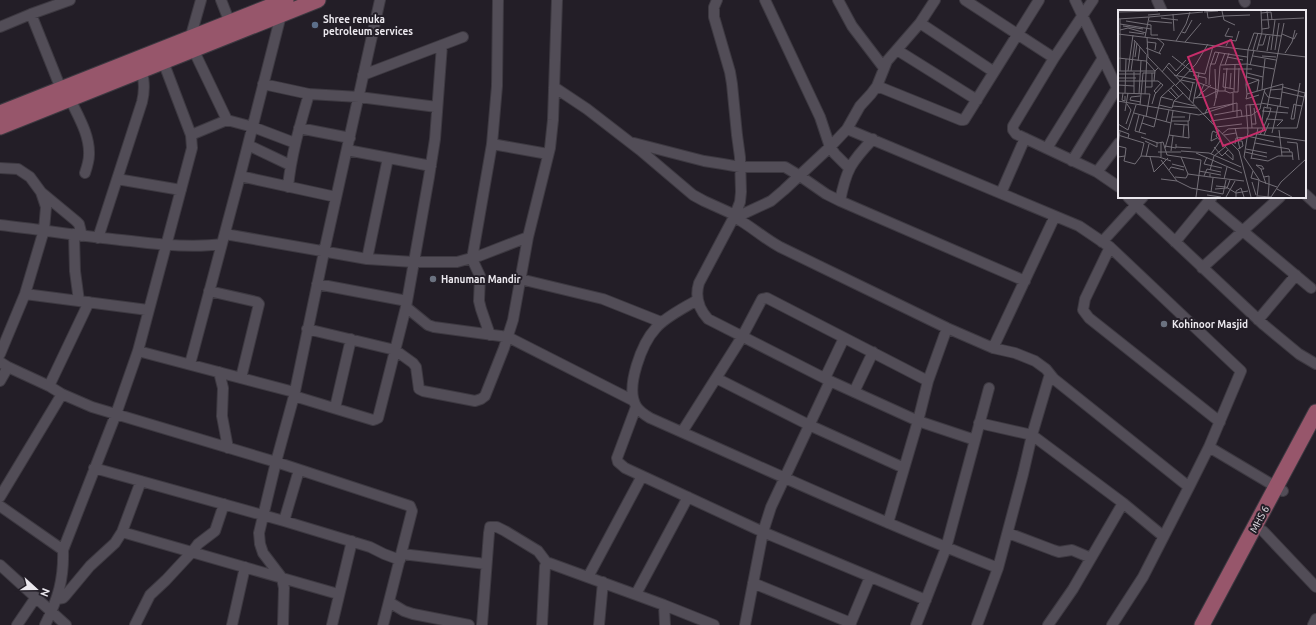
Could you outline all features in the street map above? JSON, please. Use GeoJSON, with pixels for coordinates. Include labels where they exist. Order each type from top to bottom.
{"type":"FeatureCollection","features":[{"type":"Feature","properties":{"kind":"main road"},"geometry":{"type":"LineString","coordinates":[[0,127],[66,94],[232,28],[286,0]]}},
{"type":"Feature","properties":{"kind":"main road"},"geometry":{"type":"LineString","coordinates":[[232,28],[281,15],[318,0]]}},
{"type":"Feature","properties":{"kind":"main road"},"geometry":{"type":"LineString","coordinates":[[0,113],[142,70],[161,56]]}},
{"type":"Feature","properties":{"kind":"main road","name":"MHS 6"},"geometry":{"type":"LineString","coordinates":[[1202,625],[1280,489],[1316,412]]}},
{"type":"Feature","properties":{"kind":"main road"},"geometry":{"type":"LineString","coordinates":[[1213,625],[1263,531],[1280,489],[1316,429]]}},
{"type":"Feature","properties":{"kind":"street"},"geometry":{"type":"LineString","coordinates":[[0,27],[70,0]]}},
{"type":"Feature","properties":{"kind":"street"},"geometry":{"type":"LineString","coordinates":[[202,0],[191,44],[227,120]]}},
{"type":"Feature","properties":{"kind":"street"},"geometry":{"type":"LineString","coordinates":[[221,0],[232,28]]}},
{"type":"Feature","properties":{"kind":"street"},"geometry":{"type":"LineString","coordinates":[[283,625],[284,588],[282,578],[264,553],[260,544],[259,533],[294,394],[380,0]]}},
{"type":"Feature","properties":{"kind":"street"},"geometry":{"type":"LineString","coordinates":[[490,335],[479,301],[480,276],[472,259],[492,144],[497,86],[498,0]]}},
{"type":"Feature","properties":{"kind":"street"},"geometry":{"type":"LineString","coordinates":[[308,329],[395,350],[413,363],[416,367],[420,390],[475,401],[485,396],[513,320],[528,237],[552,134],[557,0]]}},
{"type":"Feature","properties":{"kind":"street"},"geometry":{"type":"LineString","coordinates":[[717,0],[714,7],[714,17],[732,84],[740,167],[740,202],[699,282],[697,300],[704,315],[708,319],[742,337],[854,392],[918,421],[975,440]]}},
{"type":"Feature","properties":{"kind":"street"},"geometry":{"type":"LineString","coordinates":[[765,0],[820,117],[830,147],[849,168]]}},
{"type":"Feature","properties":{"kind":"street"},"geometry":{"type":"LineString","coordinates":[[838,0],[852,26],[884,68]]}},
{"type":"Feature","properties":{"kind":"street"},"geometry":{"type":"LineString","coordinates":[[734,216],[743,214],[771,201],[800,176],[847,129],[860,106],[877,86],[887,62],[920,23],[935,0]]}},
{"type":"Feature","properties":{"kind":"street"},"geometry":{"type":"LineString","coordinates":[[967,0],[1054,58]]}},
{"type":"Feature","properties":{"kind":"street"},"geometry":{"type":"LineString","coordinates":[[877,86],[961,120],[966,119],[1039,0]]}},
{"type":"Feature","properties":{"kind":"street"},"geometry":{"type":"LineString","coordinates":[[1072,160],[1118,90],[1075,0]]}},
{"type":"Feature","properties":{"kind":"street"},"geometry":{"type":"LineString","coordinates":[[1093,0],[1054,58],[1013,126],[1014,132],[1097,172],[1118,186]]}},
{"type":"Feature","properties":{"kind":"street"},"geometry":{"type":"LineString","coordinates":[[1157,0],[1162,10]]}},
{"type":"Feature","properties":{"kind":"street"},"geometry":{"type":"LineString","coordinates":[[31,14],[66,94],[85,132],[89,154],[85,173]]}},
{"type":"Feature","properties":{"kind":"street"},"geometry":{"type":"LineString","coordinates":[[190,364],[281,15]]}},
{"type":"Feature","properties":{"kind":"street"},"geometry":{"type":"LineString","coordinates":[[920,23],[994,72]]}},
{"type":"Feature","properties":{"kind":"street"},"geometry":{"type":"LineString","coordinates":[[364,74],[463,37]]}},
{"type":"Feature","properties":{"kind":"street"},"geometry":{"type":"LineString","coordinates":[[138,351],[240,378],[373,420],[378,418],[406,304],[431,166],[435,139],[442,45]]}},
{"type":"Feature","properties":{"kind":"street"},"geometry":{"type":"LineString","coordinates":[[897,50],[977,100]]}},
{"type":"Feature","properties":{"kind":"street"},"geometry":{"type":"LineString","coordinates":[[45,625],[57,599],[63,574],[63,550],[116,414],[138,351],[192,148],[191,136],[161,56]]}},
{"type":"Feature","properties":{"kind":"street"},"geometry":{"type":"LineString","coordinates":[[1047,148],[1103,58]]}},
{"type":"Feature","properties":{"kind":"street"},"geometry":{"type":"LineString","coordinates":[[98,238],[145,92],[142,70]]}},
{"type":"Feature","properties":{"kind":"street"},"geometry":{"type":"LineString","coordinates":[[263,84],[309,94],[359,97],[437,107]]}},
{"type":"Feature","properties":{"kind":"street"},"geometry":{"type":"LineString","coordinates":[[554,87],[587,109],[693,195],[734,216],[770,242],[947,328],[993,348],[1016,353],[1035,361],[1054,379],[1189,487]]}},
{"type":"Feature","properties":{"kind":"street"},"geometry":{"type":"LineString","coordinates":[[288,187],[290,165],[309,94]]}},
{"type":"Feature","properties":{"kind":"street"},"geometry":{"type":"LineString","coordinates":[[191,136],[227,120],[253,127],[295,143]]}},
{"type":"Feature","properties":{"kind":"street"},"geometry":{"type":"LineString","coordinates":[[299,128],[350,138]]}},
{"type":"Feature","properties":{"kind":"street"},"geometry":{"type":"LineString","coordinates":[[847,129],[1078,226],[1106,244],[1241,371],[1209,447],[1189,487],[1143,577],[1112,625]]}},
{"type":"Feature","properties":{"kind":"street"},"geometry":{"type":"LineString","coordinates":[[1001,193],[1025,138]]}},
{"type":"Feature","properties":{"kind":"street"},"geometry":{"type":"LineString","coordinates":[[840,201],[843,183],[849,168],[859,153],[872,139]]}},
{"type":"Feature","properties":{"kind":"street"},"geometry":{"type":"LineString","coordinates":[[628,141],[704,161],[740,167],[785,167],[826,194],[840,201],[1025,281]]}},
{"type":"Feature","properties":{"kind":"street"},"geometry":{"type":"LineString","coordinates":[[492,144],[548,154]]}},
{"type":"Feature","properties":{"kind":"street"},"geometry":{"type":"LineString","coordinates":[[1097,172],[1118,144]]}},
{"type":"Feature","properties":{"kind":"street"},"geometry":{"type":"LineString","coordinates":[[248,145],[290,165]]}},
{"type":"Feature","properties":{"kind":"street"},"geometry":{"type":"LineString","coordinates":[[347,150],[431,166]]}},
{"type":"Feature","properties":{"kind":"street"},"geometry":{"type":"LineString","coordinates":[[367,260],[388,158]]}},
{"type":"Feature","properties":{"kind":"street"},"geometry":{"type":"LineString","coordinates":[[0,168],[18,169],[30,176],[41,192],[46,207],[44,230],[25,294],[0,354]]}},
{"type":"Feature","properties":{"kind":"street"},"geometry":{"type":"LineString","coordinates":[[240,176],[336,197]]}},
{"type":"Feature","properties":{"kind":"street"},"geometry":{"type":"LineString","coordinates":[[117,179],[181,190]]}},
{"type":"Feature","properties":{"kind":"street"},"geometry":{"type":"LineString","coordinates":[[41,192],[79,224],[76,271],[84,302],[49,386]]}},
{"type":"Feature","properties":{"kind":"street"},"geometry":{"type":"LineString","coordinates":[[1306,195],[1316,204]]}},
{"type":"Feature","properties":{"kind":"street"},"geometry":{"type":"LineString","coordinates":[[1129,198],[1258,320],[1299,354],[1316,364]]}},
{"type":"Feature","properties":{"kind":"street"},"geometry":{"type":"LineString","coordinates":[[1142,198],[1106,244],[1085,299],[1083,310],[1089,318],[1220,422]]}},
{"type":"Feature","properties":{"kind":"street"},"geometry":{"type":"LineString","coordinates":[[1202,268],[1279,198]]}},
{"type":"Feature","properties":{"kind":"street"},"geometry":{"type":"LineString","coordinates":[[1175,242],[1210,199],[1243,231],[1311,288]]}},
{"type":"Feature","properties":{"kind":"street"},"geometry":{"type":"LineString","coordinates":[[993,348],[1055,216]]}},
{"type":"Feature","properties":{"kind":"street"},"geometry":{"type":"LineString","coordinates":[[0,225],[165,245],[202,246],[223,239],[324,252],[367,260],[414,262],[457,262],[472,259],[528,237]]}},
{"type":"Feature","properties":{"kind":"street"},"geometry":{"type":"LineString","coordinates":[[1258,320],[1296,275]]}},
{"type":"Feature","properties":{"kind":"street"},"geometry":{"type":"LineString","coordinates":[[520,279],[603,299],[661,322]]}},
{"type":"Feature","properties":{"kind":"street"},"geometry":{"type":"LineString","coordinates":[[317,284],[406,304],[428,325],[434,327],[508,337],[635,404],[650,418],[888,523],[998,568]]}},
{"type":"Feature","properties":{"kind":"street"},"geometry":{"type":"LineString","coordinates":[[209,291],[257,302],[259,304],[240,378]]}},
{"type":"Feature","properties":{"kind":"street"},"geometry":{"type":"LineString","coordinates":[[25,294],[148,310]]}},
{"type":"Feature","properties":{"kind":"street"},"geometry":{"type":"LineString","coordinates":[[682,432],[742,337],[762,299],[767,298],[928,380]]}},
{"type":"Feature","properties":{"kind":"street"},"geometry":{"type":"LineString","coordinates":[[697,300],[661,322],[649,337],[642,351],[637,366],[632,392],[635,404],[617,458],[618,462],[642,476],[763,532],[926,600]]}},
{"type":"Feature","properties":{"kind":"street"},"geometry":{"type":"LineString","coordinates":[[888,523],[918,421],[928,380],[947,328]]}},
{"type":"Feature","properties":{"kind":"street"},"geometry":{"type":"LineString","coordinates":[[745,625],[763,532],[771,507],[809,425],[844,338]]}},
{"type":"Feature","properties":{"kind":"street"},"geometry":{"type":"LineString","coordinates":[[335,408],[351,339]]}},
{"type":"Feature","properties":{"kind":"street"},"geometry":{"type":"LineString","coordinates":[[854,392],[873,352]]}},
{"type":"Feature","properties":{"kind":"street"},"geometry":{"type":"LineString","coordinates":[[0,381],[4,365],[92,407],[276,462],[410,506],[412,511],[383,625]]}},
{"type":"Feature","properties":{"kind":"street"},"geometry":{"type":"LineString","coordinates":[[219,372],[223,388],[222,416],[228,448]]}},
{"type":"Feature","properties":{"kind":"street"},"geometry":{"type":"LineString","coordinates":[[977,625],[998,568],[1032,435],[1050,374]]}},
{"type":"Feature","properties":{"kind":"street"},"geometry":{"type":"LineString","coordinates":[[716,378],[809,425],[904,468]]}},
{"type":"Feature","properties":{"kind":"street"},"geometry":{"type":"LineString","coordinates":[[916,625],[946,548],[989,388]]}},
{"type":"Feature","properties":{"kind":"street"},"geometry":{"type":"LineString","coordinates":[[0,497],[62,394]]}},
{"type":"Feature","properties":{"kind":"street"},"geometry":{"type":"LineString","coordinates":[[979,423],[1032,435],[1123,503],[1164,536]]}},
{"type":"Feature","properties":{"kind":"street"},"geometry":{"type":"LineString","coordinates":[[1209,447],[1280,489]]}},
{"type":"Feature","properties":{"kind":"street"},"geometry":{"type":"LineString","coordinates":[[94,468],[263,514],[352,541],[370,547],[384,554],[401,557],[486,564]]}},
{"type":"Feature","properties":{"kind":"street"},"geometry":{"type":"LineString","coordinates":[[284,521],[299,470]]}},
{"type":"Feature","properties":{"kind":"street"},"geometry":{"type":"LineString","coordinates":[[588,577],[642,476]]}},
{"type":"Feature","properties":{"kind":"street"},"geometry":{"type":"LineString","coordinates":[[57,599],[65,596],[90,566],[116,543],[122,532],[140,481]]}},
{"type":"Feature","properties":{"kind":"street"},"geometry":{"type":"LineString","coordinates":[[636,594],[688,497]]}},
{"type":"Feature","properties":{"kind":"street"},"geometry":{"type":"LineString","coordinates":[[1048,625],[1073,589],[1123,503]]}},
{"type":"Feature","properties":{"kind":"street"},"geometry":{"type":"LineString","coordinates":[[135,625],[150,595],[166,580],[198,544],[215,531],[224,504]]}},
{"type":"Feature","properties":{"kind":"street"},"geometry":{"type":"LineString","coordinates":[[0,506],[63,550]]}},
{"type":"Feature","properties":{"kind":"street"},"geometry":{"type":"LineString","coordinates":[[482,625],[490,528],[493,526],[505,530],[538,551],[547,564]]}},
{"type":"Feature","properties":{"kind":"street"},"geometry":{"type":"LineString","coordinates":[[1263,531],[1316,587]]}},
{"type":"Feature","properties":{"kind":"street"},"geometry":{"type":"LineString","coordinates":[[122,532],[338,594]]}},
{"type":"Feature","properties":{"kind":"street"},"geometry":{"type":"LineString","coordinates":[[1008,533],[1059,552],[1072,550],[1091,558]]}},
{"type":"Feature","properties":{"kind":"street"},"geometry":{"type":"LineString","coordinates":[[332,625],[338,594],[352,541]]}},
{"type":"Feature","properties":{"kind":"street"},"geometry":{"type":"LineString","coordinates":[[547,564],[553,563],[714,625]]}},
{"type":"Feature","properties":{"kind":"street"},"geometry":{"type":"LineString","coordinates":[[542,625],[545,566],[547,564]]}},
{"type":"Feature","properties":{"kind":"street"},"geometry":{"type":"LineString","coordinates":[[0,565],[66,625]]}},
{"type":"Feature","properties":{"kind":"street"},"geometry":{"type":"LineString","coordinates":[[232,625],[245,567]]}},
{"type":"Feature","properties":{"kind":"street"},"geometry":{"type":"LineString","coordinates":[[753,583],[851,624],[870,577]]}},
{"type":"Feature","properties":{"kind":"street"},"geometry":{"type":"LineString","coordinates":[[599,625],[603,582]]}},
{"type":"Feature","properties":{"kind":"street"},"geometry":{"type":"LineString","coordinates":[[16,625],[36,597]]}},
{"type":"Feature","properties":{"kind":"street"},"geometry":{"type":"LineString","coordinates":[[389,602],[408,613],[469,625]]}},
{"type":"Feature","properties":{"kind":"street"},"geometry":{"type":"LineString","coordinates":[[664,605],[665,625]]}},
{"type":"Feature","properties":{"kind":"street"},"geometry":{"type":"LineString","coordinates":[[1313,625],[1316,619]]}},
{"type":"Feature","properties":{"kind":"place","name":"Shree renuka petroleum services"},"geometry":{"type":"Point","coordinates":[315,25]}},
{"type":"Feature","properties":{"kind":"place","name":"Hanuman Mandir"},"geometry":{"type":"Point","coordinates":[433,279]}},
{"type":"Feature","properties":{"kind":"place","name":"Kohinoor Masjid"},"geometry":{"type":"Point","coordinates":[1164,324]}}]}
